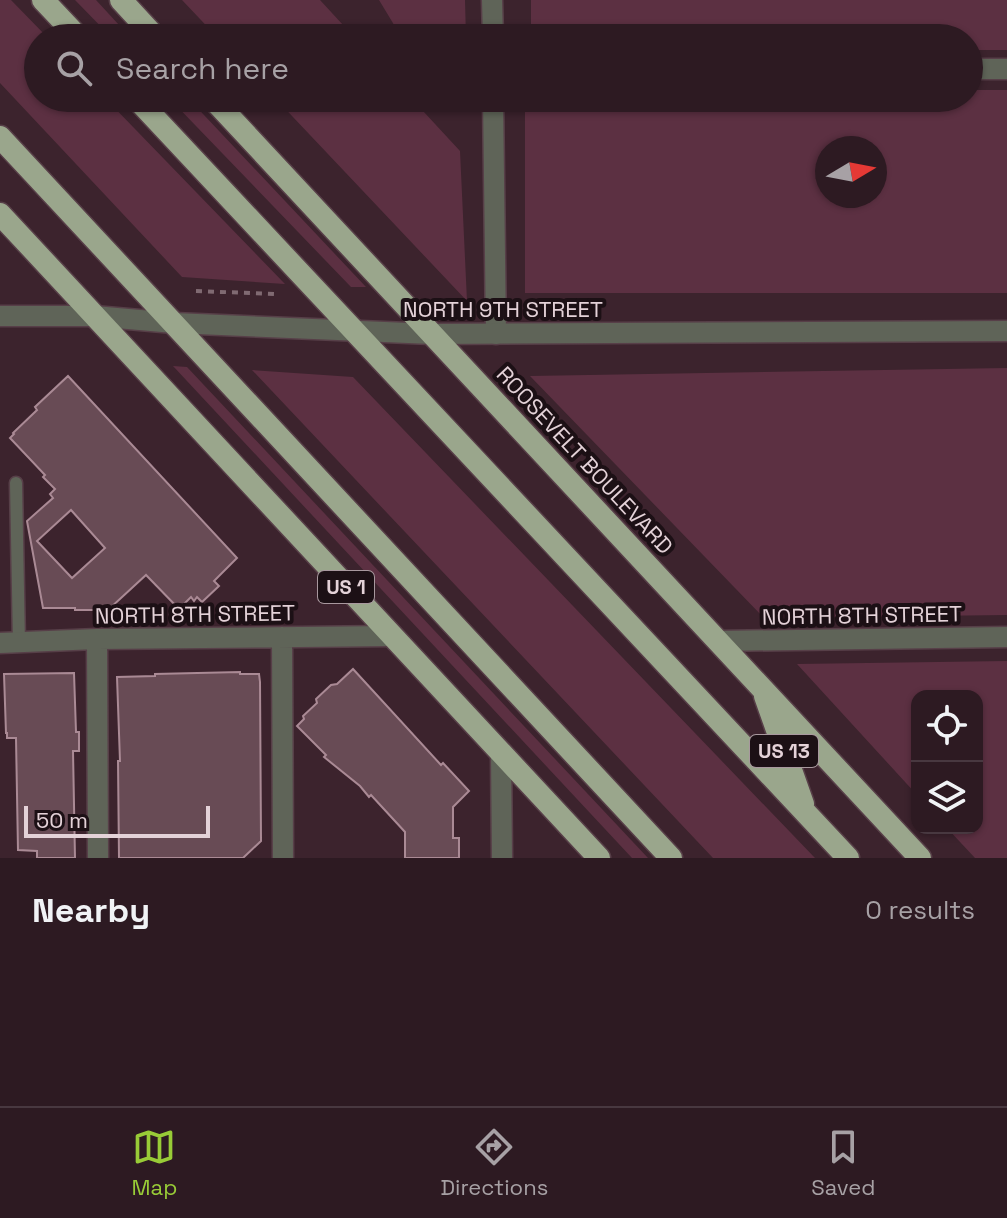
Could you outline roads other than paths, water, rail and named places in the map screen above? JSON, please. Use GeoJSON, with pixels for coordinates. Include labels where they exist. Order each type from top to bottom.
{"type":"FeatureCollection","features":[{"type":"Feature","properties":{"kind":"highway"},"geometry":{"type":"LineString","coordinates":[[43,0],[66,24]]}},
{"type":"Feature","properties":{"kind":"highway"},"geometry":{"type":"LineString","coordinates":[[121,0],[143,24]]}},
{"type":"Feature","properties":{"kind":"highway"},"geometry":{"type":"LineString","coordinates":[[149,112],[848,858]]}},
{"type":"Feature","properties":{"kind":"highway","name":"ROOSEVELT BOULEVARD"},"geometry":{"type":"LineString","coordinates":[[225,112],[920,858]]}},
{"type":"Feature","properties":{"kind":"highway","name":"US 1"},"geometry":{"type":"LineString","coordinates":[[0,137],[671,858]]}},
{"type":"Feature","properties":{"kind":"highway","name":"US 1"},"geometry":{"type":"LineString","coordinates":[[0,214],[599,858]]}},
{"type":"Feature","properties":{"kind":"highway","name":"US 13"},"geometry":{"type":"LineString","coordinates":[[763,689],[806,812]]}},
{"type":"Feature","properties":{"kind":"street"},"geometry":{"type":"LineString","coordinates":[[492,0],[493,24]]}},
{"type":"Feature","properties":{"kind":"street"},"geometry":{"type":"LineString","coordinates":[[983,69],[1007,69]]}},
{"type":"Feature","properties":{"kind":"street"},"geometry":{"type":"LineString","coordinates":[[493,112],[496,334]]}},
{"type":"Feature","properties":{"kind":"street","name":"NORTH 9TH STREET"},"geometry":{"type":"LineString","coordinates":[[0,316],[94,316],[174,323],[432,334],[1007,331]]}},
{"type":"Feature","properties":{"kind":"street","name":"NORTH 8TH STREET"},"geometry":{"type":"LineString","coordinates":[[9,643],[391,636]]}},
{"type":"Feature","properties":{"kind":"street"},"geometry":{"type":"LineString","coordinates":[[282,637],[283,858]]}},
{"type":"Feature","properties":{"kind":"street","name":"NORTH 8TH STREET"},"geometry":{"type":"LineString","coordinates":[[718,641],[1007,637]]}},
{"type":"Feature","properties":{"kind":"street"},"geometry":{"type":"LineString","coordinates":[[97,639],[98,858]]}},
{"type":"Feature","properties":{"kind":"street"},"geometry":{"type":"LineString","coordinates":[[501,753],[502,858]]}},
{"type":"Feature","properties":{"kind":"lane"},"geometry":{"type":"LineString","coordinates":[[9,643],[16,483]]}}]}
